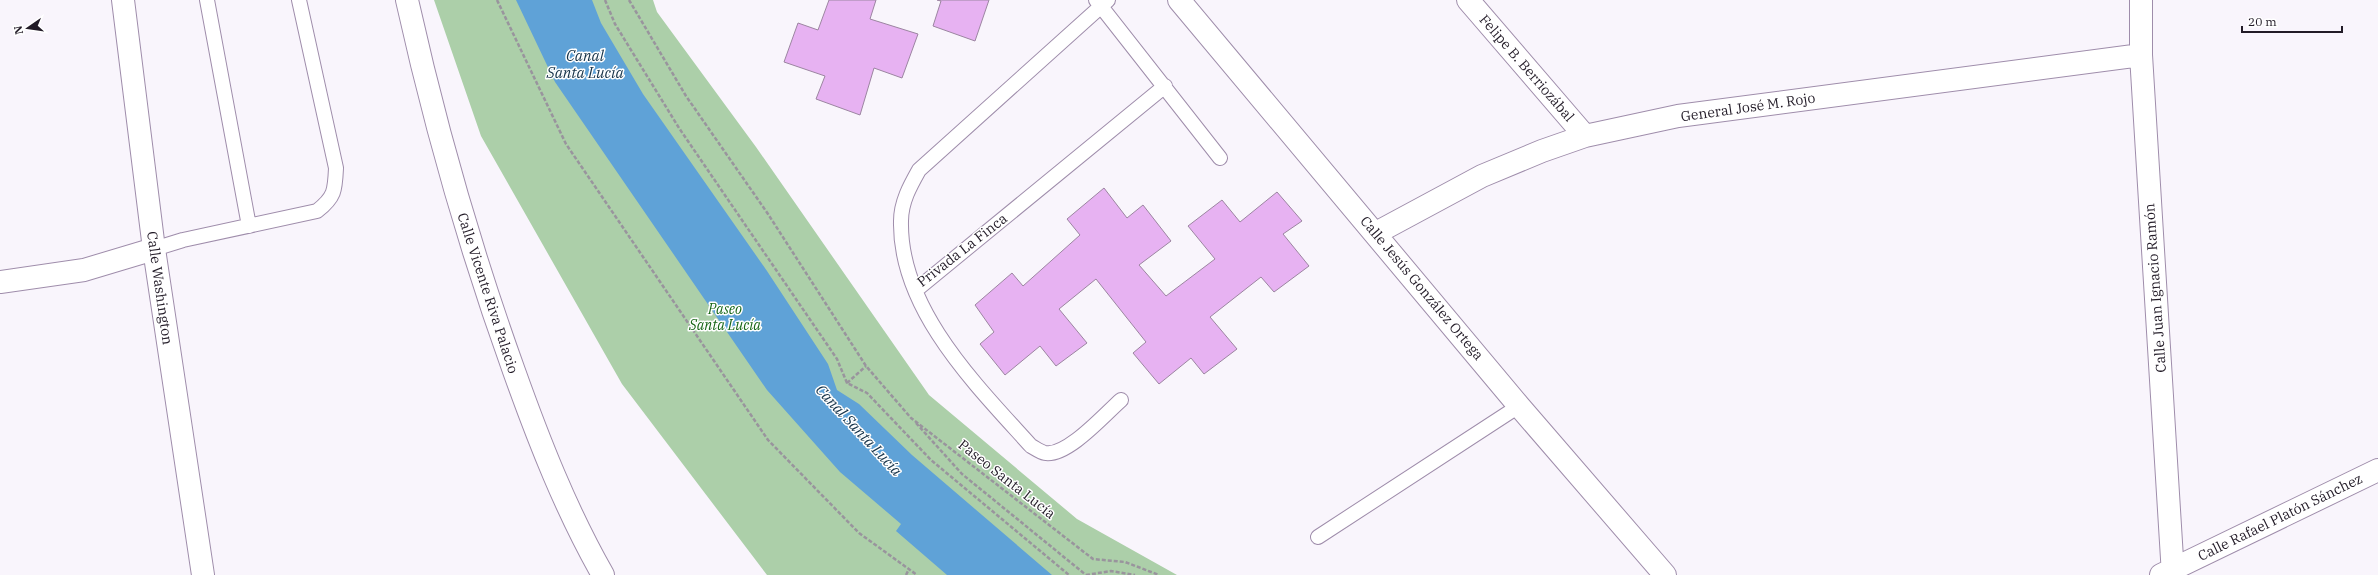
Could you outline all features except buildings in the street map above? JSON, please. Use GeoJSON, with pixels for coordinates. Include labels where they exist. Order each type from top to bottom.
{"type":"FeatureCollection","features":[{"type":"Feature","properties":{"kind":"street","name":"Calle Washington"},"geometry":{"type":"LineString","coordinates":[[123,0],[154,249],[203,575]]}},
{"type":"Feature","properties":{"kind":"street","name":"Calle Vicente Riva Palacio"},"geometry":{"type":"LineString","coordinates":[[407,0],[427,88],[453,186],[500,333],[540,445],[586,545],[603,575]]}},
{"type":"Feature","properties":{"kind":"street","name":"Calle Jesús González Ortega"},"geometry":{"type":"LineString","coordinates":[[1179,0],[1376,233],[1519,406],[1665,575]]}},
{"type":"Feature","properties":{"kind":"street","name":"Felipe B. Berriozábal"},"geometry":{"type":"LineString","coordinates":[[1468,0],[1585,136]]}},
{"type":"Feature","properties":{"kind":"street","name":"Calle Juan Ignacio Ramón"},"geometry":{"type":"LineString","coordinates":[[2141,0],[2141,55],[2169,573]]}},
{"type":"Feature","properties":{"kind":"street","name":"General José M. Rojo"},"geometry":{"type":"LineString","coordinates":[[1376,233],[1482,176],[1542,151],[1585,136],[1678,116],[2141,55]]}},
{"type":"Feature","properties":{"kind":"street"},"geometry":{"type":"LineString","coordinates":[[0,282],[84,270],[154,249]]}},
{"type":"Feature","properties":{"kind":"street","name":"Calle Rafael Platón Sánchez"},"geometry":{"type":"LineString","coordinates":[[2169,573],[2378,470]]}},
{"type":"Feature","properties":{"kind":"lane"},"geometry":{"type":"LineString","coordinates":[[207,0],[249,226]]}},
{"type":"Feature","properties":{"kind":"lane"},"geometry":{"type":"LineString","coordinates":[[154,249],[183,240],[317,211],[329,202],[335,190],[336,168],[299,0]]}},
{"type":"Feature","properties":{"kind":"lane","name":"Privada La Finca"},"geometry":{"type":"LineString","coordinates":[[1166,86],[916,290],[903,254],[901,220],[906,193],[919,170],[1102,2],[1166,86],[1220,158]]}},
{"type":"Feature","properties":{"kind":"lane"},"geometry":{"type":"LineString","coordinates":[[916,290],[936,330],[967,375],[1031,446],[1044,453],[1056,452],[1070,445],[1121,400]]}},
{"type":"Feature","properties":{"kind":"lane"},"geometry":{"type":"LineString","coordinates":[[1318,537],[1519,406]]}},
{"type":"Feature","properties":{"kind":"path"},"geometry":{"type":"LineString","coordinates":[[497,0],[566,144],[768,440],[859,533],[918,575]]}},
{"type":"Feature","properties":{"kind":"path"},"geometry":{"type":"LineString","coordinates":[[605,0],[615,24],[679,128],[837,359],[847,382],[867,393],[931,460],[1068,575]]}},
{"type":"Feature","properties":{"kind":"path","name":"Paseo Santa Lucía"},"geometry":{"type":"LineString","coordinates":[[630,0],[686,96],[768,214],[866,366],[911,418],[1093,559],[1125,562],[1159,575]]}},
{"type":"Feature","properties":{"kind":"path"},"geometry":{"type":"LineString","coordinates":[[847,382],[866,366]]}},
{"type":"Feature","properties":{"kind":"path"},"geometry":{"type":"LineString","coordinates":[[911,418],[962,474],[1086,575],[1111,571],[1135,575]]}},
{"type":"Feature","properties":{"kind":"path"},"geometry":{"type":"LineString","coordinates":[[906,575],[909,569]]}},
{"type":"Feature","properties":{"kind":"green space","name":"Paseo Santa Lucía"},"geometry":{"type":"Polygon","coordinates":[[[434,0],[653,0],[657,12],[756,147],[929,395],[1077,519],[1177,575],[767,575],[622,384],[481,136],[434,0]]]}},
{"type":"Feature","properties":{"kind":"water","name":"Canal Santa Lucía"},"geometry":{"type":"Polygon","coordinates":[[[516,0],[592,0],[601,23],[643,94],[767,271],[828,364],[837,390],[859,404],[912,455],[1052,575],[947,575],[896,531],[901,524],[840,472],[767,390],[555,82],[516,0]]]}}]}
